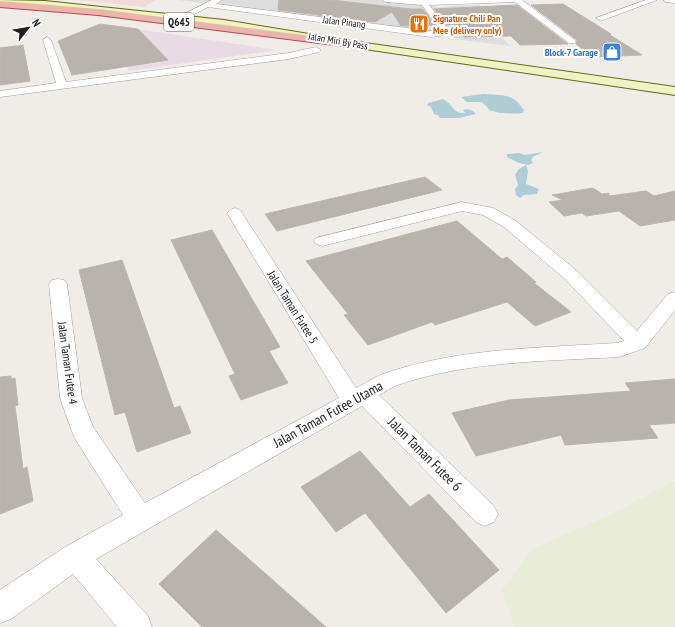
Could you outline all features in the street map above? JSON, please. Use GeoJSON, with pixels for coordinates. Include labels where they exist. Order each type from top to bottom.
{"type":"FeatureCollection","features":[{"type":"Feature","properties":{"kind":"highway","name":"Q645"},"geometry":{"type":"LineString","coordinates":[[0,4],[98,12],[358,45]]}},
{"type":"Feature","properties":{"kind":"highway","name":"Q645"},"geometry":{"type":"LineString","coordinates":[[0,7],[134,20],[304,43],[345,51]]}},
{"type":"Feature","properties":{"kind":"main road","name":"Jalan Miri By Pass"},"geometry":{"type":"LineString","coordinates":[[0,0],[123,10],[306,35],[358,45],[675,91]]}},
{"type":"Feature","properties":{"kind":"main road","name":"Q645"},"geometry":{"type":"LineString","coordinates":[[0,11],[132,23],[242,40]]}},
{"type":"Feature","properties":{"kind":"main road","name":"Jalan Miri By Pass"},"geometry":{"type":"LineString","coordinates":[[286,46],[316,50],[345,51],[675,100]]}},
{"type":"Feature","properties":{"kind":"street"},"geometry":{"type":"LineString","coordinates":[[182,18],[218,0]]}},
{"type":"Feature","properties":{"kind":"street"},"geometry":{"type":"LineString","coordinates":[[386,0],[424,3],[513,0]]}},
{"type":"Feature","properties":{"kind":"street"},"geometry":{"type":"LineString","coordinates":[[517,0],[572,41]]}},
{"type":"Feature","properties":{"kind":"street"},"geometry":{"type":"LineString","coordinates":[[600,18],[653,0]]}},
{"type":"Feature","properties":{"kind":"street"},"geometry":{"type":"LineString","coordinates":[[668,0],[675,1]]}},
{"type":"Feature","properties":{"kind":"street","name":"Jalan Pinang"},"geometry":{"type":"LineString","coordinates":[[207,5],[432,34],[446,32],[424,3]]}},
{"type":"Feature","properties":{"kind":"street"},"geometry":{"type":"LineString","coordinates":[[47,40],[62,85]]}},
{"type":"Feature","properties":{"kind":"street"},"geometry":{"type":"LineString","coordinates":[[0,94],[289,56],[316,50]]}},
{"type":"Feature","properties":{"kind":"street"},"geometry":{"type":"LineString","coordinates":[[322,241],[462,206],[488,211],[510,224],[571,274],[638,342]]}},
{"type":"Feature","properties":{"kind":"street","name":"Jalan Taman Futee 5"},"geometry":{"type":"LineString","coordinates":[[235,213],[358,397]]}},
{"type":"Feature","properties":{"kind":"street","name":"Jalan Taman Futee 4"},"geometry":{"type":"LineString","coordinates":[[58,284],[71,398],[82,430],[140,519]]}},
{"type":"Feature","properties":{"kind":"street","name":"Jalan Taman Futee Utama"},"geometry":{"type":"LineString","coordinates":[[0,608],[75,556],[390,380],[415,372],[473,360],[619,350],[638,342],[675,298]]}},
{"type":"Feature","properties":{"kind":"street","name":"Jalan Taman Futee 6"},"geometry":{"type":"LineString","coordinates":[[358,397],[485,514]]}},
{"type":"Feature","properties":{"kind":"street"},"geometry":{"type":"LineString","coordinates":[[75,556],[137,627]]}},
{"type":"Feature","properties":{"kind":"shaded area"},"geometry":{"type":"Polygon","coordinates":[[[78,0],[155,0],[144,7],[78,0]]]}},
{"type":"Feature","properties":{"kind":"shaded area"},"geometry":{"type":"Polygon","coordinates":[[[179,0],[419,0],[438,8],[480,5],[489,23],[510,46],[462,40],[424,30],[179,0]]]}},
{"type":"Feature","properties":{"kind":"shaded area"},"geometry":{"type":"Polygon","coordinates":[[[136,29],[277,50],[129,71],[102,37],[136,29]]]}},
{"type":"Feature","properties":{"kind":"green space"},"geometry":{"type":"Polygon","coordinates":[[[675,481],[675,627],[514,627],[502,590],[531,550],[611,514],[675,481]]]}},
{"type":"Feature","properties":{"kind":"water"},"geometry":{"type":"Polygon","coordinates":[[[483,94],[503,95],[512,98],[524,110],[523,113],[514,114],[489,110],[482,102],[467,102],[461,97],[483,94]]]}},
{"type":"Feature","properties":{"kind":"water"},"geometry":{"type":"Polygon","coordinates":[[[443,99],[458,112],[465,113],[463,110],[469,109],[476,114],[459,118],[440,118],[438,115],[434,114],[431,107],[427,105],[428,103],[443,99]]]}},
{"type":"Feature","properties":{"kind":"water"},"geometry":{"type":"Polygon","coordinates":[[[543,152],[533,157],[531,160],[533,163],[528,165],[519,163],[507,157],[507,154],[519,153],[525,155],[543,152]]]}},
{"type":"Feature","properties":{"kind":"water"},"geometry":{"type":"Polygon","coordinates":[[[526,165],[528,171],[526,184],[539,189],[537,194],[524,195],[520,198],[516,195],[515,189],[518,185],[515,175],[519,169],[526,165]]]}},
{"type":"Feature","properties":{"kind":"building"},"geometry":{"type":"Polygon","coordinates":[[[279,0],[331,0],[423,9],[435,25],[401,26],[392,12],[375,22],[278,10],[279,0]]]}},
{"type":"Feature","properties":{"kind":"building"},"geometry":{"type":"Polygon","coordinates":[[[563,4],[642,55],[593,57],[576,44],[577,40],[531,5],[563,4]]]}},
{"type":"Feature","properties":{"kind":"building"},"geometry":{"type":"Polygon","coordinates":[[[517,5],[568,44],[520,45],[511,36],[464,37],[454,25],[446,25],[434,9],[517,5]]]}},
{"type":"Feature","properties":{"kind":"building"},"geometry":{"type":"Polygon","coordinates":[[[100,24],[138,29],[168,60],[72,75],[58,41],[100,24]]]}},
{"type":"Feature","properties":{"kind":"building"},"geometry":{"type":"Polygon","coordinates":[[[23,45],[30,81],[0,85],[0,48],[23,45]]]}},
{"type":"Feature","properties":{"kind":"building"},"geometry":{"type":"Polygon","coordinates":[[[425,177],[442,190],[277,231],[265,214],[425,177]]]}},
{"type":"Feature","properties":{"kind":"building"},"geometry":{"type":"Polygon","coordinates":[[[593,188],[602,194],[609,193],[609,196],[646,191],[654,196],[675,191],[675,220],[640,226],[619,211],[586,216],[582,213],[564,216],[549,202],[563,200],[552,195],[593,188]]]}},
{"type":"Feature","properties":{"kind":"building"},"geometry":{"type":"Polygon","coordinates":[[[457,221],[502,259],[507,257],[536,282],[534,283],[571,312],[535,326],[507,302],[435,325],[432,322],[368,345],[344,315],[348,314],[306,261],[457,221]]]}},
{"type":"Feature","properties":{"kind":"building"},"geometry":{"type":"Polygon","coordinates":[[[212,230],[280,347],[269,351],[288,383],[241,400],[229,376],[235,374],[171,240],[212,230]]]}},
{"type":"Feature","properties":{"kind":"building"},"geometry":{"type":"Polygon","coordinates":[[[122,260],[174,408],[180,406],[191,433],[137,452],[125,412],[115,415],[79,270],[122,260]]]}},
{"type":"Feature","properties":{"kind":"building"},"geometry":{"type":"Polygon","coordinates":[[[11,376],[11,379],[15,378],[18,405],[15,406],[23,469],[27,467],[33,501],[0,514],[0,377],[11,376]]]}},
{"type":"Feature","properties":{"kind":"building"},"geometry":{"type":"Polygon","coordinates":[[[675,379],[675,423],[649,425],[658,438],[565,445],[561,435],[476,456],[452,413],[509,400],[631,391],[625,383],[675,379]]]}},
{"type":"Feature","properties":{"kind":"building"},"geometry":{"type":"Polygon","coordinates":[[[360,451],[410,507],[429,494],[499,570],[446,613],[365,513],[336,532],[301,487],[360,451]]]}},
{"type":"Feature","properties":{"kind":"building"},"geometry":{"type":"Polygon","coordinates":[[[216,530],[326,627],[202,627],[159,584],[216,530]]]}},
{"type":"Feature","properties":{"kind":"place","name":"Signature Chili Pan Mee (delivery only)"},"geometry":{"type":"Point","coordinates":[419,24]}},
{"type":"Feature","properties":{"kind":"place","name":"Block-7 Garage"},"geometry":{"type":"Point","coordinates":[612,52]}}]}
